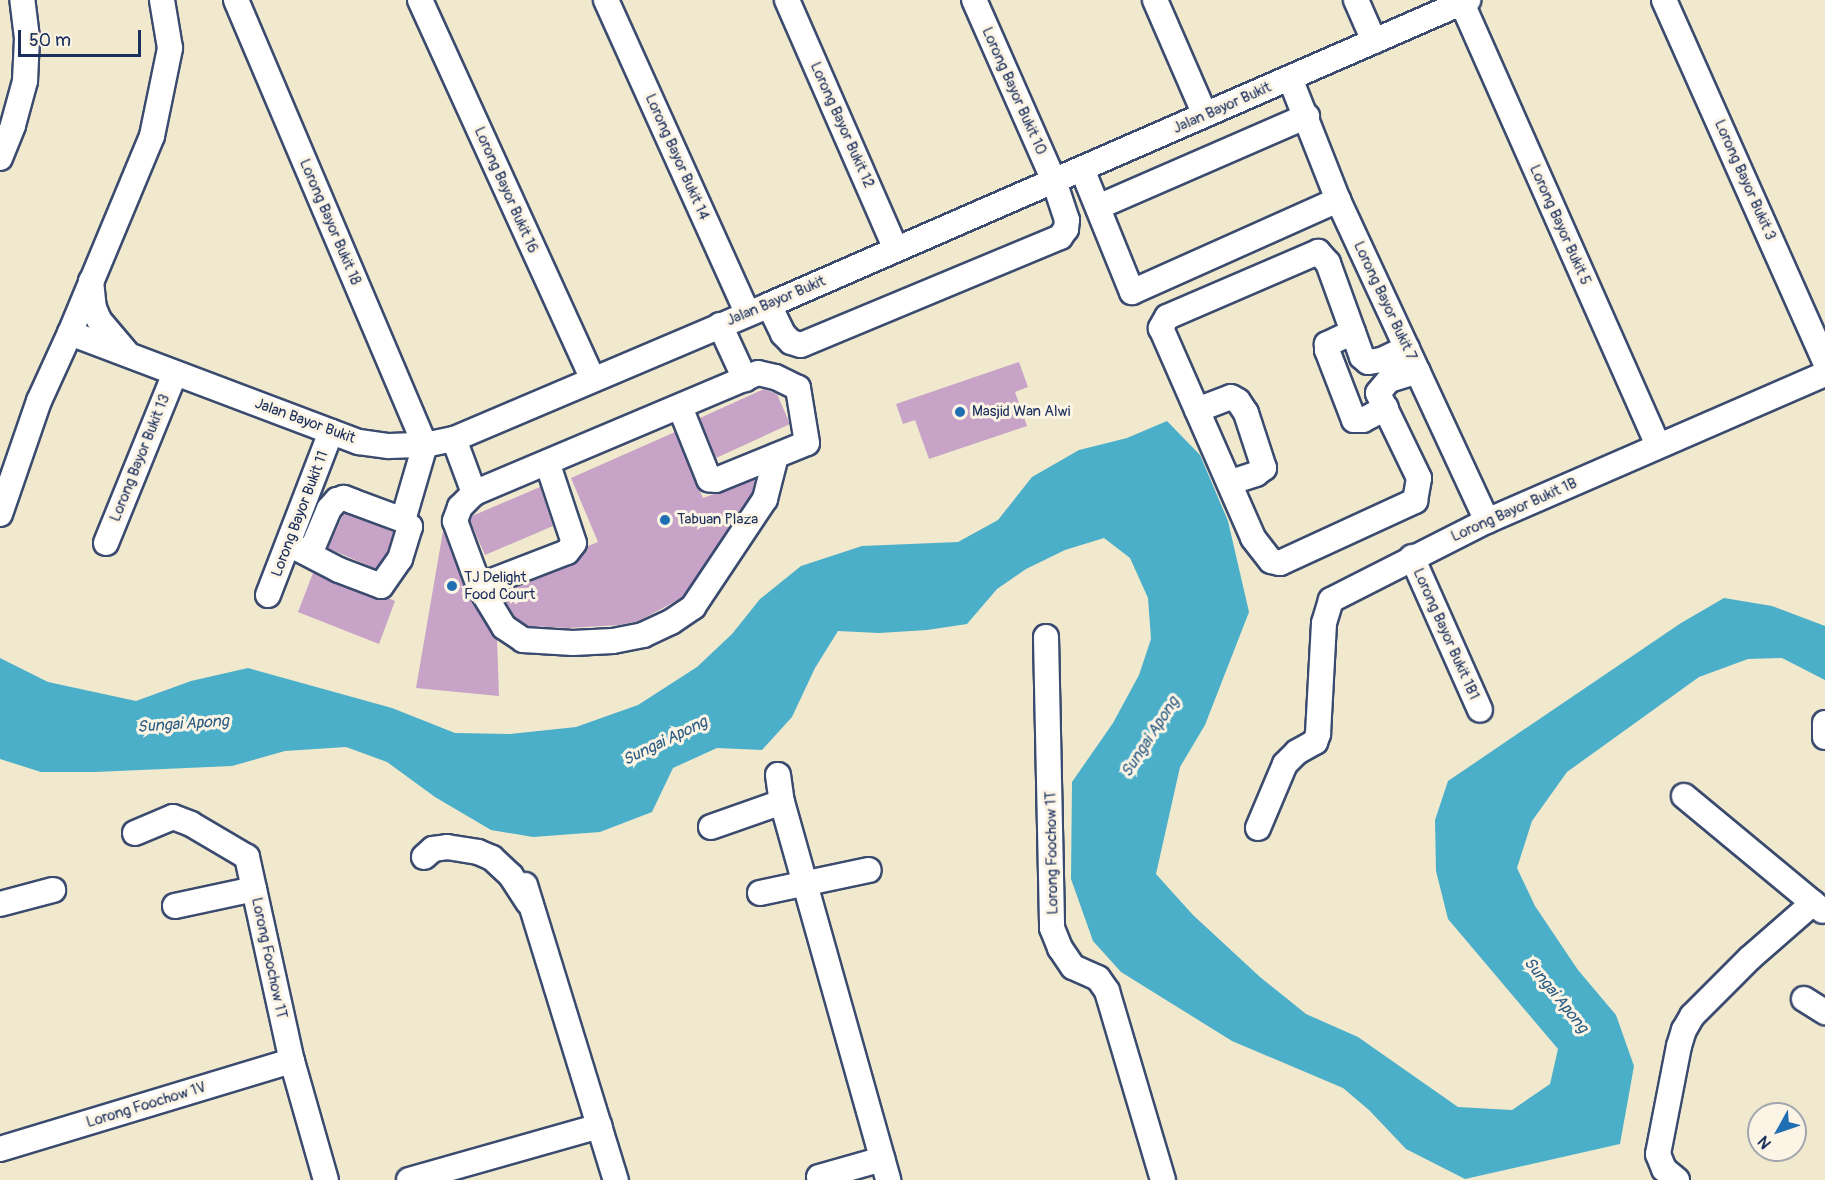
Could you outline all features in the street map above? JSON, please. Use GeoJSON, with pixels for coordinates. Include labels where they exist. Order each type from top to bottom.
{"type":"FeatureCollection","features":[{"type":"Feature","properties":{"kind":"street"},"geometry":{"type":"LineString","coordinates":[[0,158],[13,125],[25,81],[27,38],[22,0]]}},
{"type":"Feature","properties":{"kind":"street"},"geometry":{"type":"LineString","coordinates":[[0,514],[41,395],[70,333],[152,136],[170,48],[162,0]]}},
{"type":"Feature","properties":{"kind":"street","name":"Lorong Bayor Bukit 18"},"geometry":{"type":"LineString","coordinates":[[236,0],[425,445]]}},
{"type":"Feature","properties":{"kind":"street","name":"Lorong Bayor Bukit 16"},"geometry":{"type":"LineString","coordinates":[[420,0],[593,379]]}},
{"type":"Feature","properties":{"kind":"street","name":"Lorong Bayor Bukit 14"},"geometry":{"type":"LineString","coordinates":[[606,0],[758,309],[791,342],[801,345],[1060,237],[1066,229],[1067,220],[1054,181]]}},
{"type":"Feature","properties":{"kind":"street","name":"Lorong Bayor Bukit 12"},"geometry":{"type":"LineString","coordinates":[[788,0],[896,249]]}},
{"type":"Feature","properties":{"kind":"street","name":"Lorong Bayor Bukit 10"},"geometry":{"type":"LineString","coordinates":[[974,0],[1054,181]]}},
{"type":"Feature","properties":{"kind":"street"},"geometry":{"type":"LineString","coordinates":[[1155,0],[1205,115]]}},
{"type":"Feature","properties":{"kind":"street"},"geometry":{"type":"LineString","coordinates":[[1356,0],[1374,41]]}},
{"type":"Feature","properties":{"kind":"street","name":"Lorong Bayor Bukit 3"},"geometry":{"type":"LineString","coordinates":[[1664,0],[1825,361]]}},
{"type":"Feature","properties":{"kind":"street","name":"Jalan Bayor Bukit"},"geometry":{"type":"LineString","coordinates":[[70,333],[359,442],[388,446],[425,445],[454,439],[1082,169],[1465,1]]}},
{"type":"Feature","properties":{"kind":"street","name":"Lorong Bayor Bukit 5"},"geometry":{"type":"LineString","coordinates":[[1465,1],[1658,446]]}},
{"type":"Feature","properties":{"kind":"street","name":"Lorong Bayor Bukit 7"},"geometry":{"type":"LineString","coordinates":[[1290,78],[1307,116],[1338,200],[1487,521]]}},
{"type":"Feature","properties":{"kind":"street"},"geometry":{"type":"LineString","coordinates":[[1098,207],[1307,116]]}},
{"type":"Feature","properties":{"kind":"street"},"geometry":{"type":"LineString","coordinates":[[1082,169],[1132,292],[1338,200]]}},
{"type":"Feature","properties":{"kind":"street"},"geometry":{"type":"LineString","coordinates":[[1318,252],[1328,263],[1353,332],[1362,357],[1419,478],[1415,501],[1280,563],[1271,561],[1253,538],[1161,328],[1167,317],[1318,252]]}},
{"type":"Feature","properties":{"kind":"street"},"geometry":{"type":"LineString","coordinates":[[94,272],[94,308],[99,320],[128,354]]}},
{"type":"Feature","properties":{"kind":"street"},"geometry":{"type":"LineString","coordinates":[[41,395],[33,384],[39,364],[76,278],[94,272]]}},
{"type":"Feature","properties":{"kind":"street"},"geometry":{"type":"LineString","coordinates":[[720,325],[745,379]]}},
{"type":"Feature","properties":{"kind":"street"},"geometry":{"type":"LineString","coordinates":[[1353,332],[1327,344],[1327,350],[1354,420],[1362,420],[1382,401],[1389,380],[1418,371]]}},
{"type":"Feature","properties":{"kind":"street"},"geometry":{"type":"LineString","coordinates":[[1362,357],[1368,362],[1382,360],[1407,348]]}},
{"type":"Feature","properties":{"kind":"street"},"geometry":{"type":"LineString","coordinates":[[41,395],[75,357],[97,349],[128,354]]}},
{"type":"Feature","properties":{"kind":"street","name":"Lorong Bayor Bukit 13"},"geometry":{"type":"LineString","coordinates":[[106,543],[175,373]]}},
{"type":"Feature","properties":{"kind":"street"},"geometry":{"type":"LineString","coordinates":[[680,407],[709,479],[716,480],[807,443],[798,388],[775,377],[758,373],[474,493],[460,507],[455,521],[479,586],[504,627],[523,640],[583,643],[613,641],[643,635],[671,622],[693,607],[765,499],[776,456]]}},
{"type":"Feature","properties":{"kind":"street","name":"Lorong Bayor Bukit 1B"},"geometry":{"type":"LineString","coordinates":[[1258,828],[1285,765],[1292,756],[1315,742],[1318,734],[1324,623],[1331,600],[1487,521],[1825,374]]}},
{"type":"Feature","properties":{"kind":"street"},"geometry":{"type":"LineString","coordinates":[[1197,410],[1231,397],[1238,401],[1246,413],[1264,468],[1256,474],[1229,483]]}},
{"type":"Feature","properties":{"kind":"street","name":"Lorong Bayor Bukit 11"},"geometry":{"type":"LineString","coordinates":[[268,595],[300,549],[331,432]]}},
{"type":"Feature","properties":{"kind":"street"},"geometry":{"type":"LineString","coordinates":[[454,439],[474,493]]}},
{"type":"Feature","properties":{"kind":"street"},"geometry":{"type":"LineString","coordinates":[[403,520],[425,445]]}},
{"type":"Feature","properties":{"kind":"street"},"geometry":{"type":"LineString","coordinates":[[479,586],[567,552],[574,543],[547,462]]}},
{"type":"Feature","properties":{"kind":"street"},"geometry":{"type":"LineString","coordinates":[[344,498],[403,520],[410,526],[410,534],[400,559],[381,586],[339,570],[300,549],[337,500],[344,498]]}},
{"type":"Feature","properties":{"kind":"street","name":"Lorong Bayor Bukit 1B1"},"geometry":{"type":"LineString","coordinates":[[1412,557],[1480,710]]}},
{"type":"Feature","properties":{"kind":"street","name":"Lorong Foochow 1T"},"geometry":{"type":"LineString","coordinates":[[1046,637],[1053,928],[1060,948],[1074,967],[1098,978],[1107,991],[1163,1180]]}},
{"type":"Feature","properties":{"kind":"street"},"geometry":{"type":"LineString","coordinates":[[1825,723],[1825,737]]}},
{"type":"Feature","properties":{"kind":"street"},"geometry":{"type":"LineString","coordinates":[[778,776],[782,802],[885,1169],[819,1177]]}},
{"type":"Feature","properties":{"kind":"street"},"geometry":{"type":"LineString","coordinates":[[1677,1180],[1664,1169],[1658,1154],[1684,1030],[1692,1016],[1725,982],[1819,908],[1684,796]]}},
{"type":"Feature","properties":{"kind":"street"},"geometry":{"type":"LineString","coordinates":[[711,826],[782,802]]}},
{"type":"Feature","properties":{"kind":"street","name":"Lorong Foochow 1T"},"geometry":{"type":"LineString","coordinates":[[135,833],[173,817],[191,824],[247,857],[292,1061],[326,1180]]}},
{"type":"Feature","properties":{"kind":"street"},"geometry":{"type":"LineString","coordinates":[[424,857],[433,849],[447,847],[463,848],[492,858],[527,894],[616,1180]]}},
{"type":"Feature","properties":{"kind":"street"},"geometry":{"type":"LineString","coordinates":[[760,893],[869,870]]}},
{"type":"Feature","properties":{"kind":"street"},"geometry":{"type":"LineString","coordinates":[[176,906],[254,889]]}},
{"type":"Feature","properties":{"kind":"street"},"geometry":{"type":"LineString","coordinates":[[0,904],[53,890]]}},
{"type":"Feature","properties":{"kind":"street"},"geometry":{"type":"LineString","coordinates":[[1804,999],[1825,1012]]}},
{"type":"Feature","properties":{"kind":"street","name":"Lorong Foochow 1V"},"geometry":{"type":"LineString","coordinates":[[0,1149],[292,1061]]}},
{"type":"Feature","properties":{"kind":"street"},"geometry":{"type":"LineString","coordinates":[[409,1180],[600,1126]]}},
{"type":"Feature","properties":{"kind":"water","name":"Sungai Apong"},"geometry":{"type":"Polygon","coordinates":[[[1167,421],[1200,455],[1228,521],[1249,612],[1205,725],[1180,767],[1156,874],[1193,915],[1260,977],[1306,1014],[1358,1037],[1458,1107],[1512,1110],[1550,1084],[1558,1049],[1448,919],[1436,871],[1435,820],[1448,781],[1681,623],[1724,598],[1772,606],[1825,626],[1825,680],[1782,658],[1748,659],[1699,677],[1567,772],[1532,821],[1517,868],[1535,906],[1578,970],[1616,1015],[1634,1066],[1620,1144],[1465,1179],[1406,1149],[1369,1110],[1343,1088],[1232,1041],[1121,972],[1093,941],[1071,879],[1072,782],[1113,723],[1139,675],[1151,639],[1148,598],[1130,558],[1104,538],[1065,550],[1026,569],[997,589],[967,624],[927,630],[879,633],[838,631],[815,668],[792,717],[762,750],[717,748],[673,768],[652,812],[600,832],[533,837],[491,830],[435,797],[387,762],[346,747],[285,751],[232,766],[95,772],[41,772],[0,759],[0,658],[48,682],[136,701],[191,681],[248,668],[392,708],[455,733],[510,734],[576,727],[638,705],[697,667],[732,634],[760,599],[801,566],[862,546],[958,542],[998,520],[1032,477],[1079,450],[1127,438],[1167,421]]]}},
{"type":"Feature","properties":{"kind":"building","name":"Masjid Wan Alwi"},"geometry":{"type":"Polygon","coordinates":[[[1019,362],[1028,387],[1015,392],[1027,426],[929,459],[915,420],[903,424],[896,404],[1019,362]]]}},
{"type":"Feature","properties":{"kind":"building"},"geometry":{"type":"Polygon","coordinates":[[[764,389],[777,394],[790,424],[716,458],[700,418],[764,389]]]}},
{"type":"Feature","properties":{"kind":"building","name":"Tabuan Plaza"},"geometry":{"type":"Polygon","coordinates":[[[675,432],[703,498],[755,479],[752,493],[683,597],[639,621],[619,625],[568,628],[528,626],[515,617],[500,593],[572,565],[588,546],[598,542],[571,478],[675,432]]]}},
{"type":"Feature","properties":{"kind":"building"},"geometry":{"type":"Polygon","coordinates":[[[540,487],[553,526],[485,555],[470,521],[472,516],[540,487]]]}},
{"type":"Feature","properties":{"kind":"building"},"geometry":{"type":"Polygon","coordinates":[[[344,513],[394,532],[387,553],[376,569],[328,548],[344,513]]]}},
{"type":"Feature","properties":{"kind":"building","name":"TJ Delight Food Court"},"geometry":{"type":"Polygon","coordinates":[[[443,531],[467,593],[497,639],[499,696],[416,688],[443,531]]]}},
{"type":"Feature","properties":{"kind":"building"},"geometry":{"type":"Polygon","coordinates":[[[313,573],[376,599],[388,598],[395,601],[379,644],[298,612],[313,573]]]}},
{"type":"Feature","properties":{"kind":"place","name":"Masjid Wan Alwi"},"geometry":{"type":"Point","coordinates":[960,412]}},
{"type":"Feature","properties":{"kind":"place","name":"Tabuan Plaza"},"geometry":{"type":"Point","coordinates":[665,520]}},
{"type":"Feature","properties":{"kind":"place","name":"TJ Delight Food Court"},"geometry":{"type":"Point","coordinates":[452,586]}}]}
